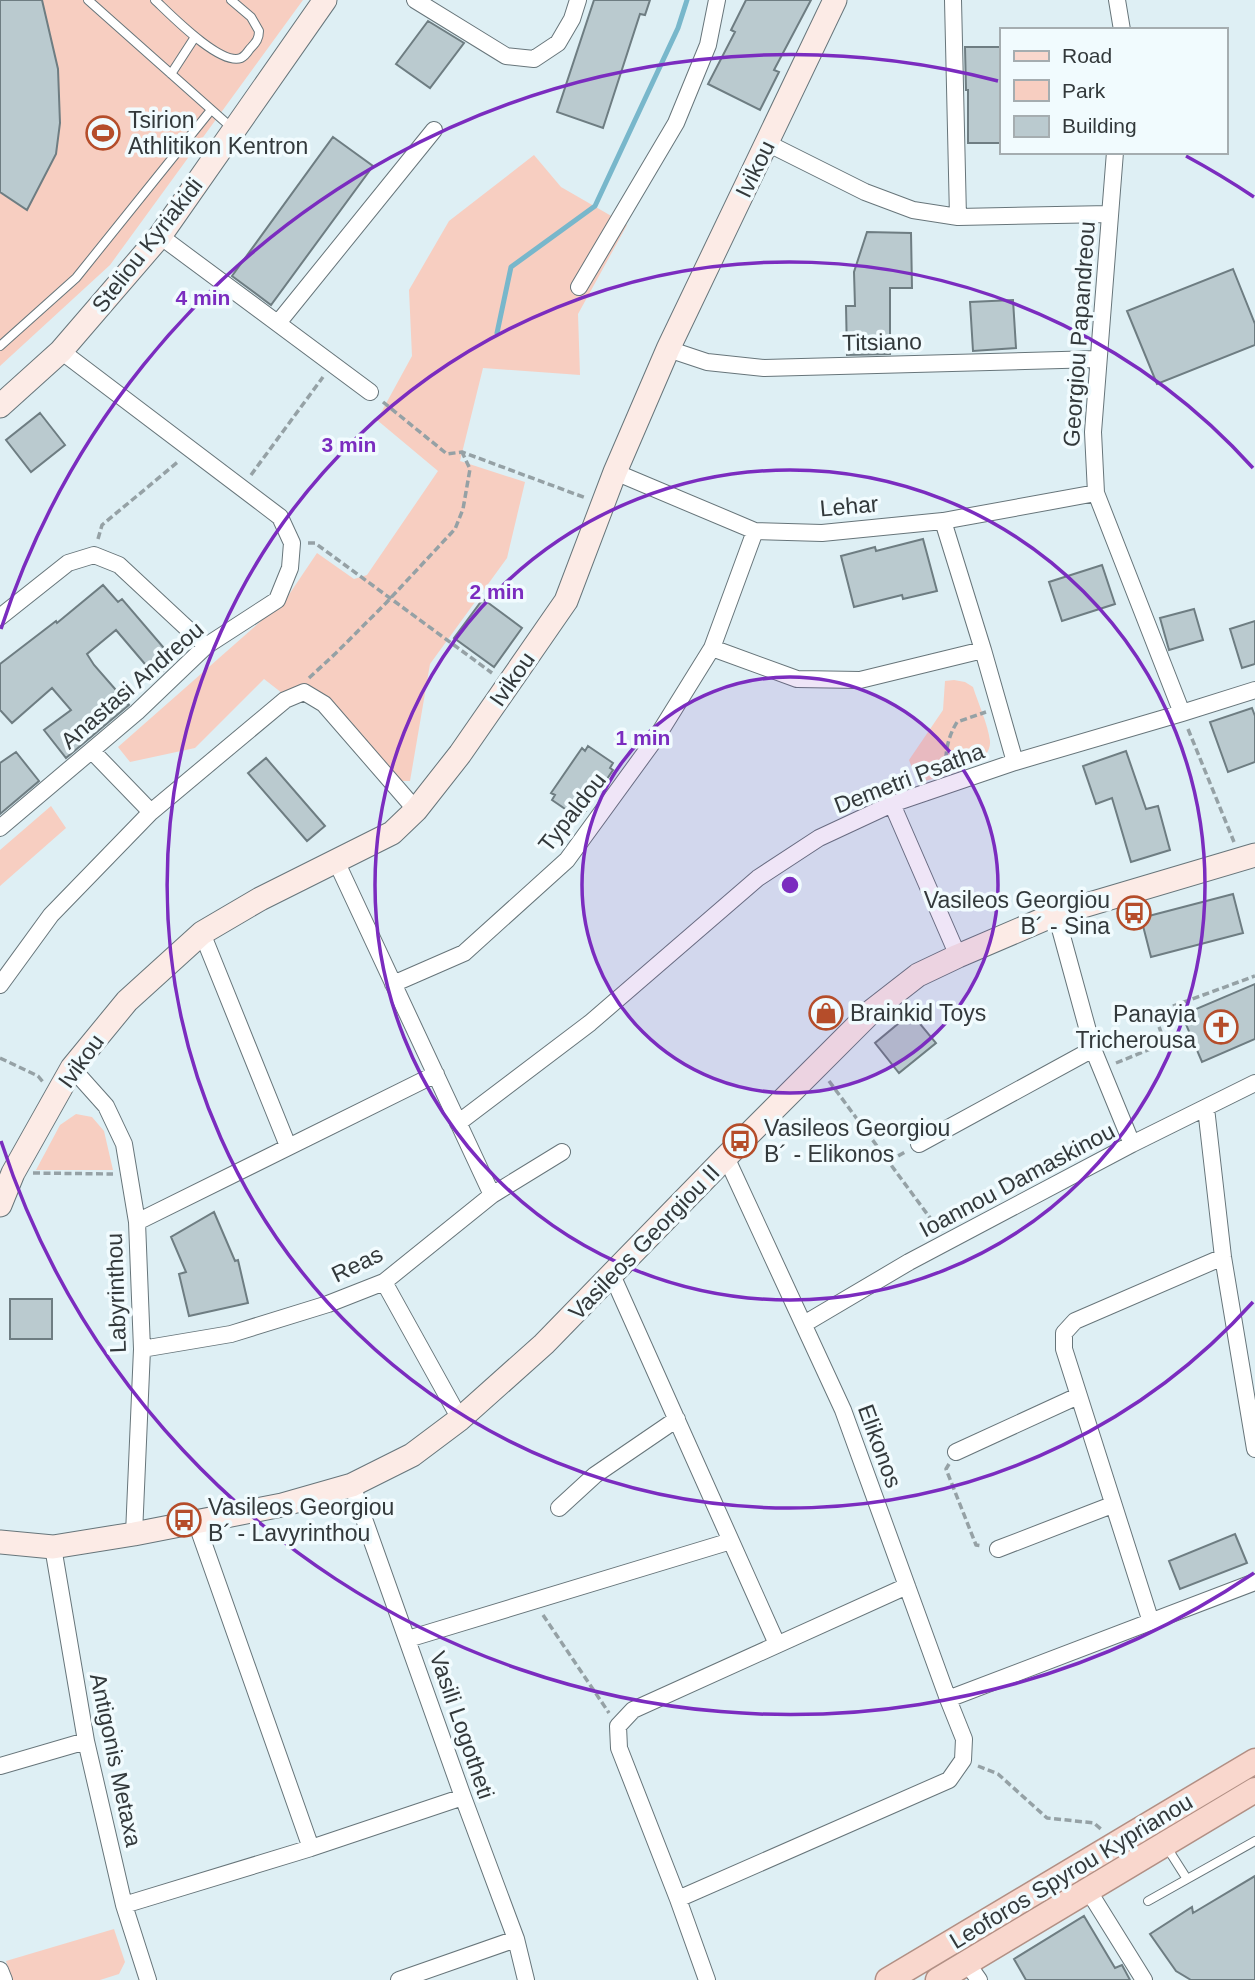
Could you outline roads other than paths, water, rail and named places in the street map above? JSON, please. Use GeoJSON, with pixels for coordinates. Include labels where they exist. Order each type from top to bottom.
{"type":"FeatureCollection","features":[{"type":"Feature","properties":{"kind":"main road","name":"Leoforos Spyrou Kyprianou"},"geometry":{"type":"LineString","coordinates":[[888,1980],[1255,1761]]}},
{"type":"Feature","properties":{"kind":"main road","name":"Leoforos Spyrou Kyprianou"},"geometry":{"type":"LineString","coordinates":[[938,1980],[973,1972],[1088,1890],[1164,1843],[1252,1797]]}},
{"type":"Feature","properties":{"kind":"street","name":"Steliou Kyriakidi"},"geometry":{"type":"LineString","coordinates":[[0,406],[61,351],[160,236],[325,0]]}},
{"type":"Feature","properties":{"kind":"street"},"geometry":{"type":"LineString","coordinates":[[415,0],[506,56],[534,59],[558,43],[572,19],[578,0]]}},
{"type":"Feature","properties":{"kind":"street"},"geometry":{"type":"LineString","coordinates":[[579,287],[676,123],[708,45],[717,0]]}},
{"type":"Feature","properties":{"kind":"street","name":"Ivikou"},"geometry":{"type":"LineString","coordinates":[[0,1205],[13,1173],[72,1068],[127,1000],[202,933],[260,899],[392,833],[416,810],[460,754],[508,685],[566,601],[615,471],[668,349],[835,0]]}},
{"type":"Feature","properties":{"kind":"street"},"geometry":{"type":"LineString","coordinates":[[953,0],[958,217]]}},
{"type":"Feature","properties":{"kind":"street"},"geometry":{"type":"LineString","coordinates":[[1117,0],[1122,28]]}},
{"type":"Feature","properties":{"kind":"street"},"geometry":{"type":"LineString","coordinates":[[278,323],[434,130]]}},
{"type":"Feature","properties":{"kind":"street"},"geometry":{"type":"LineString","coordinates":[[767,142],[865,192],[913,210],[958,217],[1110,214]]}},
{"type":"Feature","properties":{"kind":"street","name":"Georgiou Papandreou"},"geometry":{"type":"LineString","coordinates":[[1115,154],[1093,432],[1096,493],[1182,713]]}},
{"type":"Feature","properties":{"kind":"street"},"geometry":{"type":"LineString","coordinates":[[160,236],[370,392]]}},
{"type":"Feature","properties":{"kind":"street","name":"Titsiano"},"geometry":{"type":"LineString","coordinates":[[668,349],[707,362],[764,368],[1098,359]]}},
{"type":"Feature","properties":{"kind":"street","name":"Anastasi Andreou"},"geometry":{"type":"LineString","coordinates":[[0,828],[137,712],[206,646],[277,600],[290,568],[292,543],[280,517],[61,351]]}},
{"type":"Feature","properties":{"kind":"street","name":"Lehar"},"geometry":{"type":"LineString","coordinates":[[615,471],[755,531],[822,533],[943,521],[1096,493]]}},
{"type":"Feature","properties":{"kind":"street"},"geometry":{"type":"LineString","coordinates":[[943,521],[1014,762]]}},
{"type":"Feature","properties":{"kind":"street","name":"Typaldou"},"geometry":{"type":"LineString","coordinates":[[393,984],[464,953],[567,860],[658,735],[712,648],[755,531]]}},
{"type":"Feature","properties":{"kind":"street"},"geometry":{"type":"LineString","coordinates":[[0,617],[68,563],[94,555],[119,565],[206,646]]}},
{"type":"Feature","properties":{"kind":"street"},"geometry":{"type":"LineString","coordinates":[[712,648],[797,679],[860,680],[983,650]]}},
{"type":"Feature","properties":{"kind":"street","name":"Demetri Psatha"},"geometry":{"type":"LineString","coordinates":[[458,1123],[590,1023],[758,878],[819,838],[892,804],[1014,762],[1255,690]]}},
{"type":"Feature","properties":{"kind":"street"},"geometry":{"type":"LineString","coordinates":[[0,985],[51,915],[151,812],[285,700],[304,692],[324,704],[416,810]]}},
{"type":"Feature","properties":{"kind":"street"},"geometry":{"type":"LineString","coordinates":[[92,751],[151,812]]}},
{"type":"Feature","properties":{"kind":"street"},"geometry":{"type":"LineString","coordinates":[[892,804],[958,956]]}},
{"type":"Feature","properties":{"kind":"street","name":"Vasileos Georgiou II"},"geometry":{"type":"LineString","coordinates":[[0,1542],[53,1547],[282,1505],[352,1485],[412,1455],[460,1419],[544,1344],[873,1010],[918,975],[1056,915],[1247,854]]}},
{"type":"Feature","properties":{"kind":"street"},"geometry":{"type":"LineString","coordinates":[[336,861],[492,1195]]}},
{"type":"Feature","properties":{"kind":"street"},"geometry":{"type":"LineString","coordinates":[[1056,915],[1093,1049],[1132,1144]]}},
{"type":"Feature","properties":{"kind":"street"},"geometry":{"type":"LineString","coordinates":[[202,933],[288,1146]]}},
{"type":"Feature","properties":{"kind":"street"},"geometry":{"type":"LineString","coordinates":[[919,1144],[1093,1049]]}},
{"type":"Feature","properties":{"kind":"street","name":"Labyrinthou"},"geometry":{"type":"LineString","coordinates":[[72,1068],[106,1107],[124,1144],[137,1222],[142,1349],[134,1534]]}},
{"type":"Feature","properties":{"kind":"street"},"geometry":{"type":"LineString","coordinates":[[137,1222],[436,1074]]}},
{"type":"Feature","properties":{"kind":"street","name":"Ioannou Damaskinou"},"geometry":{"type":"LineString","coordinates":[[804,1324],[909,1262],[1132,1144],[1255,1083]]}},
{"type":"Feature","properties":{"kind":"street"},"geometry":{"type":"LineString","coordinates":[[1206,1108],[1223,1257],[1255,1449]]}},
{"type":"Feature","properties":{"kind":"street","name":"Reas"},"geometry":{"type":"LineString","coordinates":[[142,1349],[231,1334],[328,1304],[384,1282],[492,1195],[562,1152]]}},
{"type":"Feature","properties":{"kind":"street","name":"Elikonos"},"geometry":{"type":"LineString","coordinates":[[678,1899],[949,1780],[963,1760],[964,1740],[843,1410],[726,1157]]}},
{"type":"Feature","properties":{"kind":"street"},"geometry":{"type":"LineString","coordinates":[[1151,1622],[1063,1349],[1063,1333],[1075,1321],[1223,1257]]}},
{"type":"Feature","properties":{"kind":"street"},"geometry":{"type":"LineString","coordinates":[[612,1275],[777,1644]]}},
{"type":"Feature","properties":{"kind":"street"},"geometry":{"type":"LineString","coordinates":[[384,1282],[460,1419]]}},
{"type":"Feature","properties":{"kind":"street"},"geometry":{"type":"LineString","coordinates":[[956,1452],[1078,1396]]}},
{"type":"Feature","properties":{"kind":"street"},"geometry":{"type":"LineString","coordinates":[[559,1508],[595,1475],[677,1419]]}},
{"type":"Feature","properties":{"kind":"street","name":"Vasili Logotheti"},"geometry":{"type":"LineString","coordinates":[[352,1485],[516,1939],[526,1980]]}},
{"type":"Feature","properties":{"kind":"street"},"geometry":{"type":"LineString","coordinates":[[998,1549],[1112,1505]]}},
{"type":"Feature","properties":{"kind":"street"},"geometry":{"type":"LineString","coordinates":[[196,1522],[311,1848]]}},
{"type":"Feature","properties":{"kind":"street"},"geometry":{"type":"LineString","coordinates":[[408,1639],[731,1541]]}},
{"type":"Feature","properties":{"kind":"street","name":"Antigonis Metaxa"},"geometry":{"type":"LineString","coordinates":[[53,1547],[86,1741],[144,1979]]}},
{"type":"Feature","properties":{"kind":"street"},"geometry":{"type":"LineString","coordinates":[[947,1699],[1255,1582]]}},
{"type":"Feature","properties":{"kind":"street"},"geometry":{"type":"LineString","coordinates":[[707,1980],[619,1748],[618,1726],[633,1710],[907,1586]]}},
{"type":"Feature","properties":{"kind":"street"},"geometry":{"type":"LineString","coordinates":[[0,1766],[86,1741]]}},
{"type":"Feature","properties":{"kind":"street"},"geometry":{"type":"LineString","coordinates":[[124,1905],[311,1848],[463,1797]]}},
{"type":"Feature","properties":{"kind":"street"},"geometry":{"type":"LineString","coordinates":[[1088,1890],[1144,1980]]}},
{"type":"Feature","properties":{"kind":"street"},"geometry":{"type":"LineString","coordinates":[[399,1980],[516,1939]]}},
{"type":"Feature","properties":{"kind":"street"},"geometry":{"type":"LineString","coordinates":[[0,1969],[4,1980]]}},
{"type":"Feature","properties":{"kind":"lane"},"geometry":{"type":"LineString","coordinates":[[88,0],[234,130]]}},
{"type":"Feature","properties":{"kind":"lane"},"geometry":{"type":"LineString","coordinates":[[155,0],[195,37],[225,56],[240,58],[259,37],[259,31],[251,17],[231,0]]}},
{"type":"Feature","properties":{"kind":"lane"},"geometry":{"type":"LineString","coordinates":[[171,74],[195,37]]}},
{"type":"Feature","properties":{"kind":"lane"},"geometry":{"type":"LineString","coordinates":[[0,346],[75,278],[211,110]]}},
{"type":"Feature","properties":{"kind":"lane"},"geometry":{"type":"LineString","coordinates":[[1148,1901],[1255,1841]]}},
{"type":"Feature","properties":{"kind":"lane"},"geometry":{"type":"LineString","coordinates":[[1164,1843],[1187,1879]]}},
{"type":"Feature","properties":{"kind":"waterway"},"geometry":{"type":"LineString","coordinates":[[497,333],[511,267],[595,206],[678,28],[687,0]]}},
{"type":"Feature","properties":{"kind":"place","name":"Tsirion Athlitikon Kentron"},"geometry":{"type":"Point","coordinates":[103,133]}},
{"type":"Feature","properties":{"kind":"place","name":"Vasileos Georgiou B´ - Sina"},"geometry":{"type":"Point","coordinates":[1134,913]}},
{"type":"Feature","properties":{"kind":"place","name":"Brainkid Toys"},"geometry":{"type":"Point","coordinates":[826,1013]}},
{"type":"Feature","properties":{"kind":"place","name":"Panayia Tricherousa"},"geometry":{"type":"Point","coordinates":[1221,1027]}},
{"type":"Feature","properties":{"kind":"place","name":"Vasileos Georgiou B´ - Elikonos"},"geometry":{"type":"Point","coordinates":[740,1141]}},
{"type":"Feature","properties":{"kind":"place","name":"Vasileos Georgiou B´ - Lavyrinthou"},"geometry":{"type":"Point","coordinates":[184,1520]}}]}
